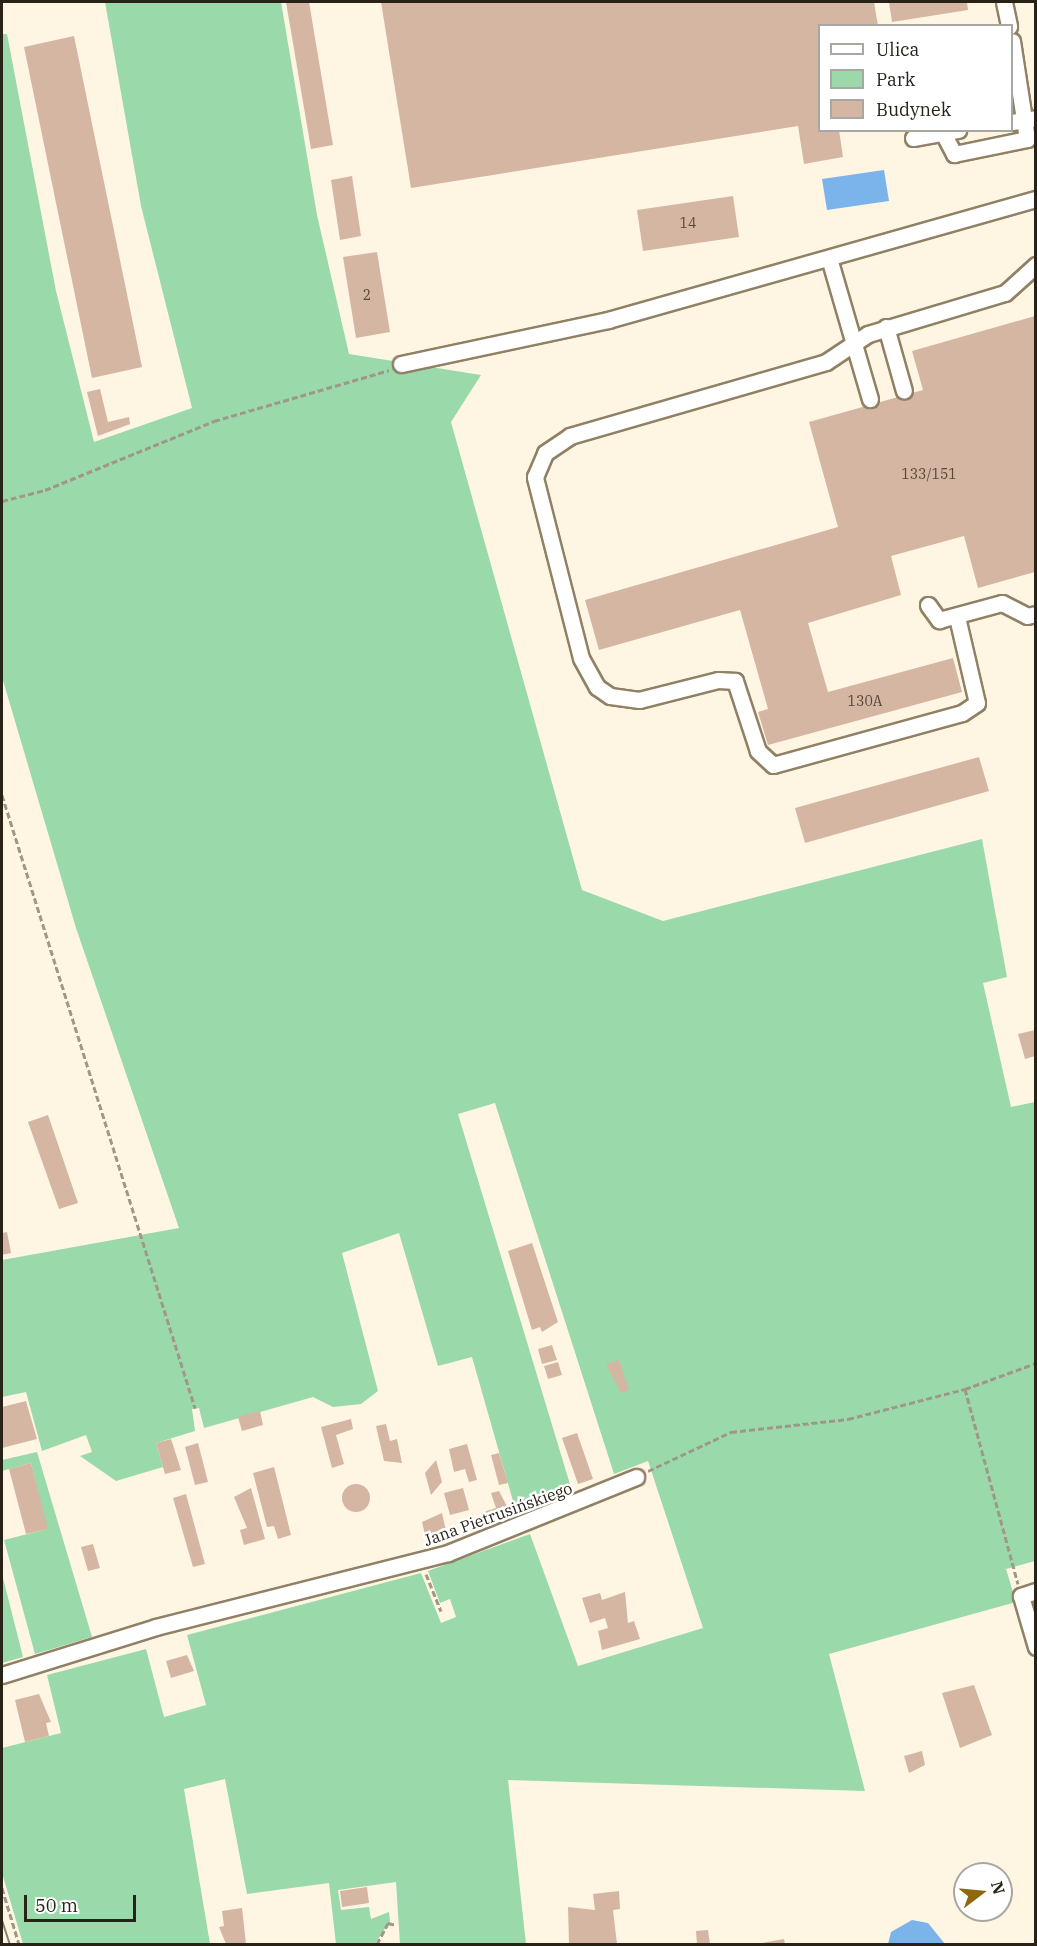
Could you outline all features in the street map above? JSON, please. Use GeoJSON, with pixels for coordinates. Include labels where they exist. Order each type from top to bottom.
{"type":"FeatureCollection","features":[{"type":"Feature","properties":{"kind":"street"},"geometry":{"type":"LineString","coordinates":[[1004,2],[1009,24]]}},
{"type":"Feature","properties":{"kind":"street"},"geometry":{"type":"LineString","coordinates":[[913,138],[951,132],[954,154],[999,147],[1028,139],[1013,54]]}},
{"type":"Feature","properties":{"kind":"street"},"geometry":{"type":"LineString","coordinates":[[401,364],[608,320],[1035,199]]}},
{"type":"Feature","properties":{"kind":"street"},"geometry":{"type":"LineString","coordinates":[[829,258],[870,399]]}},
{"type":"Feature","properties":{"kind":"street"},"geometry":{"type":"LineString","coordinates":[[957,617],[977,703],[963,713],[773,765],[758,751],[735,681],[624,700],[597,687],[581,658],[536,491],[545,453],[584,430],[826,362],[854,343],[886,327],[1005,293],[1035,265]]}},
{"type":"Feature","properties":{"kind":"street"},"geometry":{"type":"LineString","coordinates":[[886,327],[904,391]]}},
{"type":"Feature","properties":{"kind":"street"},"geometry":{"type":"LineString","coordinates":[[928,605],[939,620],[1002,603],[1027,616],[1035,614]]}},
{"type":"Feature","properties":{"kind":"street","name":"Jana Pietrusińskiego"},"geometry":{"type":"LineString","coordinates":[[2,1675],[156,1627],[470,1546],[636,1477]]}},
{"type":"Feature","properties":{"kind":"street"},"geometry":{"type":"LineString","coordinates":[[1028,1594],[1035,1647]]}},
{"type":"Feature","properties":{"kind":"path"},"geometry":{"type":"LineString","coordinates":[[2,501],[45,490],[214,421],[401,364]]}},
{"type":"Feature","properties":{"kind":"path"},"geometry":{"type":"LineString","coordinates":[[2,795],[195,1408]]}},
{"type":"Feature","properties":{"kind":"path"},"geometry":{"type":"LineString","coordinates":[[636,1477],[731,1432],[848,1419],[965,1389],[1035,1363]]}},
{"type":"Feature","properties":{"kind":"path"},"geometry":{"type":"LineString","coordinates":[[965,1389],[1028,1594]]}},
{"type":"Feature","properties":{"kind":"path"},"geometry":{"type":"LineString","coordinates":[[425,1572],[441,1611]]}},
{"type":"Feature","properties":{"kind":"path"},"geometry":{"type":"LineString","coordinates":[[2,1888],[19,1944]]}},
{"type":"Feature","properties":{"kind":"path"},"geometry":{"type":"LineString","coordinates":[[377,1944],[388,1923],[396,1925]]}},
{"type":"Feature","properties":{"kind":"green space"},"geometry":{"type":"Polygon","coordinates":[[[105,2],[281,2],[317,215],[349,354],[481,375],[451,422],[582,890],[663,921],[982,839],[1007,977],[983,983],[1011,1107],[1035,1102],[1035,1561],[1006,1569],[1016,1602],[829,1654],[865,1791],[508,1780],[526,1944],[400,1944],[396,1882],[338,1890],[341,1910],[369,1907],[371,1919],[389,1912],[390,1921],[375,1944],[336,1944],[329,1883],[247,1894],[225,1779],[184,1789],[210,1944],[23,1944],[2,1873],[2,1748],[61,1733],[47,1675],[146,1649],[164,1717],[206,1705],[187,1635],[421,1573],[441,1623],[456,1617],[450,1599],[440,1603],[428,1571],[530,1534],[578,1666],[703,1628],[648,1461],[614,1474],[495,1103],[458,1114],[572,1491],[517,1515],[472,1357],[438,1366],[399,1233],[342,1253],[378,1391],[361,1404],[333,1407],[313,1397],[204,1428],[199,1408],[192,1409],[195,1431],[156,1443],[163,1467],[116,1481],[80,1456],[92,1452],[86,1435],[42,1451],[26,1392],[2,1397],[2,1260],[179,1228],[76,928],[2,677],[2,34],[7,34],[56,291],[94,442],[192,408],[141,206],[105,2]]]}},
{"type":"Feature","properties":{"kind":"green space"},"geometry":{"type":"Polygon","coordinates":[[[37,1452],[92,1637],[35,1654],[4,1540],[47,1529],[31,1463],[2,1471],[2,1460],[37,1452]]]}},
{"type":"Feature","properties":{"kind":"green space"},"geometry":{"type":"Polygon","coordinates":[[[2,1574],[23,1657],[2,1663],[2,1574]]]}},
{"type":"Feature","properties":{"kind":"water"},"geometry":{"type":"Polygon","coordinates":[[[884,170],[889,201],[827,210],[822,179],[884,170]]]}},
{"type":"Feature","properties":{"kind":"water"},"geometry":{"type":"Polygon","coordinates":[[[912,1920],[928,1923],[945,1944],[888,1944],[891,1932],[912,1920]]]}},
{"type":"Feature","properties":{"kind":"building"},"geometry":{"type":"Polygon","coordinates":[[[286,2],[309,2],[333,145],[311,149],[286,2]]]}},
{"type":"Feature","properties":{"kind":"building"},"geometry":{"type":"Polygon","coordinates":[[[381,2],[874,2],[878,24],[818,24],[818,132],[839,132],[843,157],[804,164],[798,126],[411,188],[381,2]]]}},
{"type":"Feature","properties":{"kind":"building"},"geometry":{"type":"Polygon","coordinates":[[[889,2],[967,2],[968,10],[892,22],[889,2]]]}},
{"type":"Feature","properties":{"kind":"building"},"geometry":{"type":"Polygon","coordinates":[[[74,36],[142,367],[92,378],[24,47],[74,36]]]}},
{"type":"Feature","properties":{"kind":"building"},"geometry":{"type":"Polygon","coordinates":[[[352,176],[361,236],[340,240],[331,180],[352,176]]]}},
{"type":"Feature","properties":{"kind":"building"},"geometry":{"type":"Polygon","coordinates":[[[733,196],[739,237],[643,251],[637,210],[733,196]]]}},
{"type":"Feature","properties":{"kind":"building"},"geometry":{"type":"Polygon","coordinates":[[[377,252],[390,332],[356,338],[343,257],[377,252]]]}},
{"type":"Feature","properties":{"kind":"building"},"geometry":{"type":"Polygon","coordinates":[[[1035,316],[1035,572],[978,588],[964,536],[891,556],[901,595],[808,623],[828,692],[953,658],[962,692],[768,745],[758,712],[768,709],[740,610],[599,650],[585,600],[838,527],[809,422],[923,390],[912,351],[1035,316]]]}},
{"type":"Feature","properties":{"kind":"building"},"geometry":{"type":"Polygon","coordinates":[[[100,389],[108,422],[129,417],[130,424],[98,436],[87,392],[100,389]]]}},
{"type":"Feature","properties":{"kind":"building"},"geometry":{"type":"Polygon","coordinates":[[[979,757],[989,791],[805,843],[795,808],[979,757]]]}},
{"type":"Feature","properties":{"kind":"building"},"geometry":{"type":"Polygon","coordinates":[[[1035,1030],[1035,1056],[1025,1059],[1018,1034],[1035,1030]]]}},
{"type":"Feature","properties":{"kind":"building"},"geometry":{"type":"Polygon","coordinates":[[[48,1115],[78,1203],[59,1209],[28,1122],[48,1115]]]}},
{"type":"Feature","properties":{"kind":"building"},"geometry":{"type":"Polygon","coordinates":[[[7,1232],[11,1253],[2,1255],[2,1233],[7,1232]]]}},
{"type":"Feature","properties":{"kind":"building"},"geometry":{"type":"Polygon","coordinates":[[[532,1243],[558,1322],[542,1332],[540,1327],[532,1330],[508,1251],[532,1243]]]}},
{"type":"Feature","properties":{"kind":"building"},"geometry":{"type":"Polygon","coordinates":[[[552,1345],[557,1360],[542,1364],[538,1349],[552,1345]]]}},
{"type":"Feature","properties":{"kind":"building"},"geometry":{"type":"Polygon","coordinates":[[[619,1360],[629,1390],[621,1393],[606,1364],[619,1360]]]}},
{"type":"Feature","properties":{"kind":"building"},"geometry":{"type":"Polygon","coordinates":[[[558,1362],[562,1375],[548,1379],[544,1366],[558,1362]]]}},
{"type":"Feature","properties":{"kind":"building"},"geometry":{"type":"Polygon","coordinates":[[[26,1401],[37,1439],[2,1448],[2,1407],[26,1401]]]}},
{"type":"Feature","properties":{"kind":"building"},"geometry":{"type":"Polygon","coordinates":[[[260,1411],[263,1425],[242,1431],[238,1417],[260,1411]]]}},
{"type":"Feature","properties":{"kind":"building"},"geometry":{"type":"Polygon","coordinates":[[[351,1419],[353,1429],[336,1435],[344,1464],[332,1468],[321,1427],[351,1419]]]}},
{"type":"Feature","properties":{"kind":"building"},"geometry":{"type":"Polygon","coordinates":[[[386,1424],[390,1441],[397,1439],[402,1463],[384,1461],[376,1426],[386,1424]]]}},
{"type":"Feature","properties":{"kind":"building"},"geometry":{"type":"Polygon","coordinates":[[[577,1433],[593,1479],[578,1484],[562,1438],[577,1433]]]}},
{"type":"Feature","properties":{"kind":"building"},"geometry":{"type":"Polygon","coordinates":[[[171,1439],[181,1470],[165,1474],[156,1443],[171,1439]]]}},
{"type":"Feature","properties":{"kind":"building"},"geometry":{"type":"Polygon","coordinates":[[[198,1443],[208,1482],[195,1485],[185,1447],[198,1443]]]}},
{"type":"Feature","properties":{"kind":"building"},"geometry":{"type":"Polygon","coordinates":[[[467,1444],[477,1480],[469,1482],[465,1469],[454,1472],[449,1449],[467,1444]]]}},
{"type":"Feature","properties":{"kind":"building"},"geometry":{"type":"Polygon","coordinates":[[[499,1453],[508,1483],[499,1485],[491,1455],[499,1453]]]}},
{"type":"Feature","properties":{"kind":"building"},"geometry":{"type":"Polygon","coordinates":[[[436,1460],[442,1482],[431,1495],[425,1473],[436,1460]]]}},
{"type":"Feature","properties":{"kind":"building"},"geometry":{"type":"Polygon","coordinates":[[[31,1463],[48,1529],[26,1534],[9,1469],[31,1463]]]}},
{"type":"Feature","properties":{"kind":"building"},"geometry":{"type":"Polygon","coordinates":[[[274,1467],[291,1535],[278,1539],[274,1526],[267,1527],[253,1473],[274,1467]]]}},
{"type":"Feature","properties":{"kind":"building"},"geometry":{"type":"Polygon","coordinates":[[[356,1484],[366,1488],[370,1498],[366,1508],[356,1512],[346,1508],[342,1498],[346,1488],[356,1484]]]}},
{"type":"Feature","properties":{"kind":"building"},"geometry":{"type":"Polygon","coordinates":[[[251,1488],[265,1539],[244,1545],[240,1530],[247,1528],[234,1497],[251,1488]]]}},
{"type":"Feature","properties":{"kind":"building"},"geometry":{"type":"Polygon","coordinates":[[[463,1488],[469,1510],[450,1515],[444,1493],[463,1488]]]}},
{"type":"Feature","properties":{"kind":"building"},"geometry":{"type":"Polygon","coordinates":[[[499,1491],[512,1516],[486,1523],[483,1512],[496,1508],[491,1493],[499,1491]]]}},
{"type":"Feature","properties":{"kind":"building"},"geometry":{"type":"Polygon","coordinates":[[[186,1494],[205,1564],[193,1567],[173,1498],[186,1494]]]}},
{"type":"Feature","properties":{"kind":"building"},"geometry":{"type":"Polygon","coordinates":[[[442,1513],[447,1535],[426,1539],[422,1522],[442,1513]]]}},
{"type":"Feature","properties":{"kind":"building"},"geometry":{"type":"Polygon","coordinates":[[[93,1544],[100,1568],[88,1571],[81,1547],[93,1544]]]}},
{"type":"Feature","properties":{"kind":"building"},"geometry":{"type":"Polygon","coordinates":[[[625,1592],[628,1623],[634,1621],[640,1639],[602,1650],[598,1631],[608,1628],[605,1618],[590,1623],[582,1598],[600,1593],[602,1600],[625,1592]]]}},
{"type":"Feature","properties":{"kind":"building"},"geometry":{"type":"Polygon","coordinates":[[[187,1655],[194,1671],[171,1678],[166,1661],[187,1655]]]}},
{"type":"Feature","properties":{"kind":"building"},"geometry":{"type":"Polygon","coordinates":[[[974,1685],[992,1735],[960,1748],[942,1693],[974,1685]]]}},
{"type":"Feature","properties":{"kind":"building"},"geometry":{"type":"Polygon","coordinates":[[[39,1694],[51,1722],[46,1723],[49,1736],[25,1742],[15,1700],[39,1694]]]}},
{"type":"Feature","properties":{"kind":"building"},"geometry":{"type":"Polygon","coordinates":[[[922,1751],[925,1765],[909,1773],[904,1756],[922,1751]]]}},
{"type":"Feature","properties":{"kind":"building"},"geometry":{"type":"Polygon","coordinates":[[[367,1887],[369,1903],[342,1907],[340,1891],[367,1887]]]}},
{"type":"Feature","properties":{"kind":"building"},"geometry":{"type":"Polygon","coordinates":[[[619,1891],[620,1909],[613,1910],[617,1944],[569,1944],[568,1907],[595,1910],[593,1894],[619,1891]]]}},
{"type":"Feature","properties":{"kind":"building"},"geometry":{"type":"Polygon","coordinates":[[[242,1908],[246,1944],[226,1944],[219,1927],[224,1926],[222,1911],[242,1908]]]}},
{"type":"Feature","properties":{"kind":"building"},"geometry":{"type":"Polygon","coordinates":[[[708,1930],[710,1944],[697,1944],[696,1931],[708,1930]]]}},
{"type":"Feature","properties":{"kind":"building"},"geometry":{"type":"Polygon","coordinates":[[[784,1939],[785,1944],[762,1944],[762,1943],[784,1939]]]}},
{"type":"Feature","properties":{"kind":"tram line"},"geometry":{"type":"LineString","coordinates":[[2,1919],[10,1944]]}}]}
